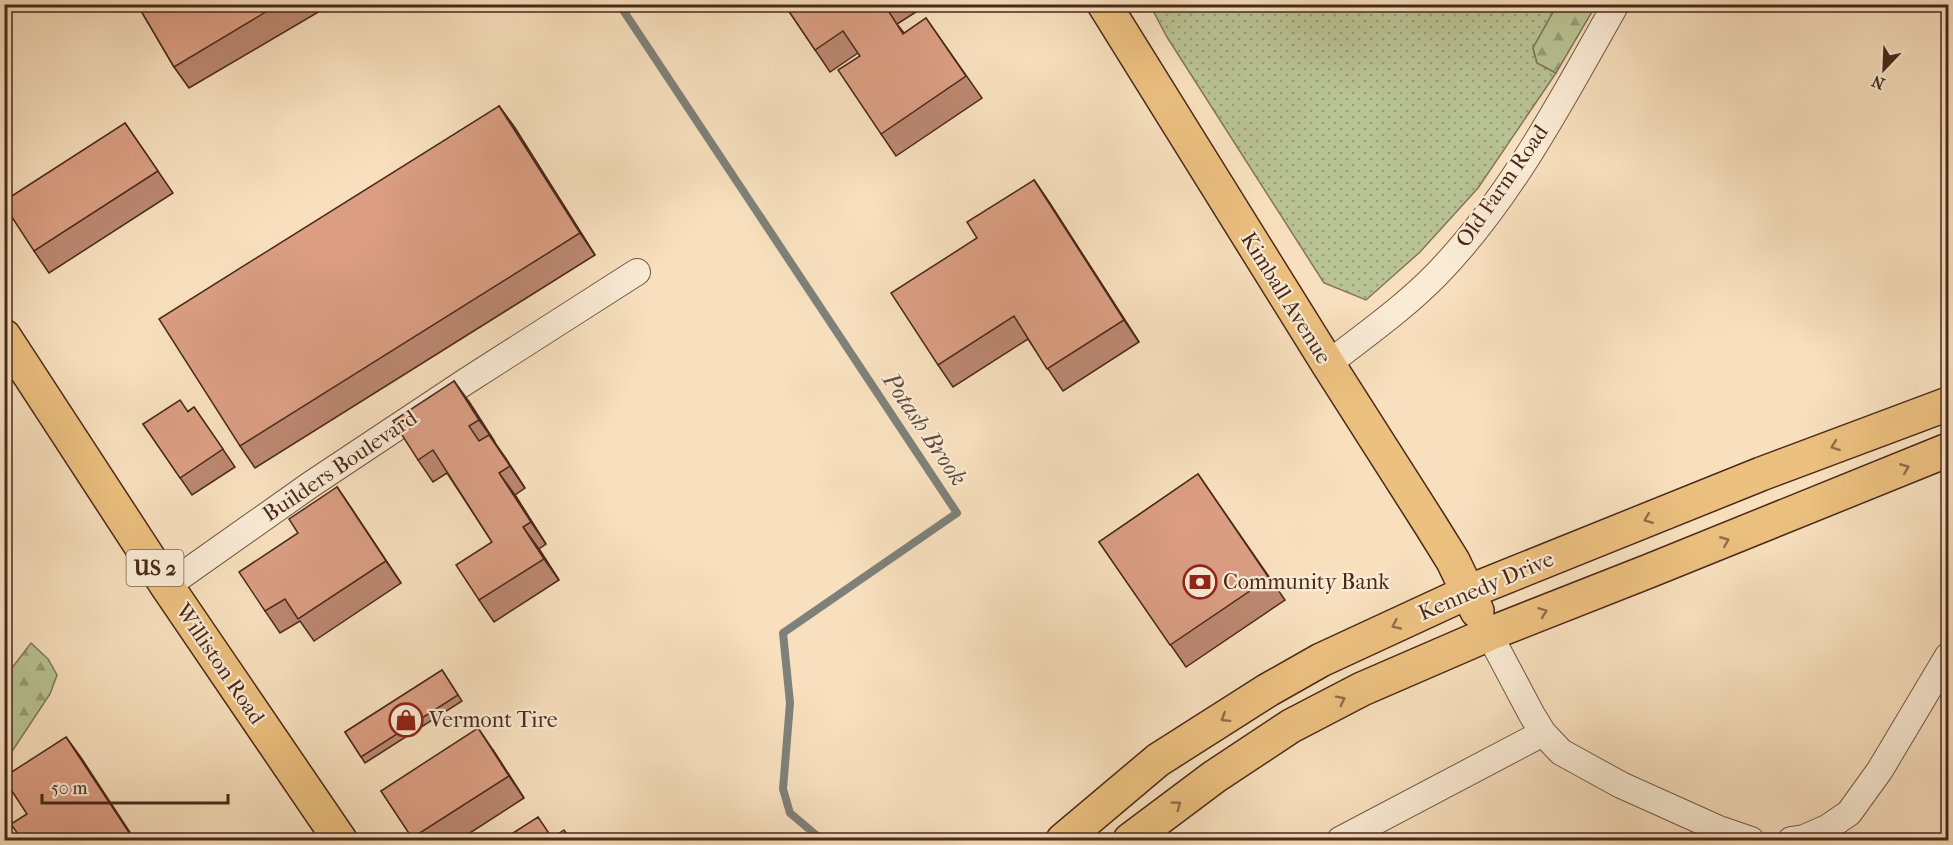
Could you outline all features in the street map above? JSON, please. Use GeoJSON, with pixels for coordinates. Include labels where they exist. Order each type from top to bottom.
{"type":"FeatureCollection","features":[{"type":"Feature","properties":{"kind":"main road","name":"Kimball Avenue"},"geometry":{"type":"LineString","coordinates":[[1104,4],[1453,561],[1489,634]]}},
{"type":"Feature","properties":{"kind":"main road","name":"Williston Road"},"geometry":{"type":"LineString","coordinates":[[4,336],[167,586],[340,840]]}},
{"type":"Feature","properties":{"kind":"main road","name":"Kennedy Drive"},"geometry":{"type":"LineString","coordinates":[[1063,840],[1158,760],[1268,690],[1322,660],[1468,592],[1761,474],[1948,404]]}},
{"type":"Feature","properties":{"kind":"main road","name":"Kennedy Drive"},"geometry":{"type":"LineString","coordinates":[[1131,840],[1214,777],[1291,726],[1362,689],[1489,634],[1948,450]]}},
{"type":"Feature","properties":{"kind":"street","name":"Old Farm Road"},"geometry":{"type":"LineString","coordinates":[[1328,364],[1398,310],[1438,273],[1493,208],[1557,108],[1616,4]]}},
{"type":"Feature","properties":{"kind":"street","name":"Builders Boulevard"},"geometry":{"type":"LineString","coordinates":[[167,586],[310,485],[637,272]]}},
{"type":"Feature","properties":{"kind":"street"},"geometry":{"type":"LineString","coordinates":[[1489,634],[1543,733],[1561,752],[1602,776],[1719,829],[1751,840]]}},
{"type":"Feature","properties":{"kind":"street"},"geometry":{"type":"LineString","coordinates":[[1791,840],[1804,838],[1827,828],[1849,813],[1880,770],[1948,656]]}},
{"type":"Feature","properties":{"kind":"street"},"geometry":{"type":"LineString","coordinates":[[1340,840],[1543,733]]}},
{"type":"Feature","properties":{"kind":"green space"},"geometry":{"type":"Polygon","coordinates":[[[1150,5],[1557,5],[1533,48],[1537,63],[1556,73],[1478,188],[1420,252],[1366,300],[1324,283],[1167,37],[1150,5]]]}},
{"type":"Feature","properties":{"kind":"green space"},"geometry":{"type":"Polygon","coordinates":[[[1557,5],[1596,5],[1556,73],[1537,63],[1533,48],[1557,5]]]}},
{"type":"Feature","properties":{"kind":"green space"},"geometry":{"type":"Polygon","coordinates":[[[31,643],[48,659],[57,675],[50,694],[5,762],[5,677],[31,643]]]}},
{"type":"Feature","properties":{"kind":"building"},"geometry":{"type":"Polygon","coordinates":[[[137,4],[279,4],[174,67],[137,4]]]}},
{"type":"Feature","properties":{"kind":"building"},"geometry":{"type":"Polygon","coordinates":[[[784,4],[884,4],[903,34],[926,18],[966,76],[881,134],[838,70],[860,56],[843,31],[815,50],[784,4]]]}},
{"type":"Feature","properties":{"kind":"building"},"geometry":{"type":"Polygon","coordinates":[[[499,106],[580,233],[240,446],[159,319],[499,106]]]}},
{"type":"Feature","properties":{"kind":"building"},"geometry":{"type":"Polygon","coordinates":[[[125,123],[158,171],[34,251],[4,205],[4,201],[125,123]]]}},
{"type":"Feature","properties":{"kind":"building"},"geometry":{"type":"Polygon","coordinates":[[[1034,180],[1124,320],[1047,369],[1014,316],[938,365],[891,293],[977,238],[967,222],[1034,180]]]}},
{"type":"Feature","properties":{"kind":"building"},"geometry":{"type":"Polygon","coordinates":[[[454,381],[479,420],[469,426],[479,441],[489,435],[510,466],[499,473],[531,522],[523,527],[544,559],[479,600],[456,565],[492,542],[433,450],[418,460],[393,421],[454,381]]]}},
{"type":"Feature","properties":{"kind":"building"},"geometry":{"type":"Polygon","coordinates":[[[180,400],[188,412],[194,407],[223,449],[180,478],[143,424],[180,400]]]}},
{"type":"Feature","properties":{"kind":"building","name":"Community Bank"},"geometry":{"type":"Polygon","coordinates":[[[1198,474],[1269,578],[1170,645],[1099,542],[1198,474]]]}},
{"type":"Feature","properties":{"kind":"building"},"geometry":{"type":"Polygon","coordinates":[[[337,487],[386,561],[298,619],[285,599],[265,611],[239,572],[298,533],[289,519],[337,487]]]}},
{"type":"Feature","properties":{"kind":"building","name":"Vermont Tire"},"geometry":{"type":"Polygon","coordinates":[[[442,670],[458,695],[361,757],[345,732],[442,670]]]}},
{"type":"Feature","properties":{"kind":"building"},"geometry":{"type":"Polygon","coordinates":[[[478,728],[509,776],[412,838],[381,791],[478,728]]]}},
{"type":"Feature","properties":{"kind":"building"},"geometry":{"type":"Polygon","coordinates":[[[66,737],[134,840],[22,840],[11,824],[27,814],[4,777],[66,737]]]}},
{"type":"Feature","properties":{"kind":"building"},"geometry":{"type":"Polygon","coordinates":[[[538,817],[552,838],[564,830],[571,840],[518,840],[513,833],[538,817]]]}},
{"type":"Feature","properties":{"kind":"waterway","name":"Potash Brook"},"geometry":{"type":"LineString","coordinates":[[619,4],[957,513],[783,633],[790,703],[783,789],[790,813],[822,840]]}},
{"type":"Feature","properties":{"kind":"place","name":"Community Bank"},"geometry":{"type":"Point","coordinates":[1200,582]}},
{"type":"Feature","properties":{"kind":"place","name":"Vermont Tire"},"geometry":{"type":"Point","coordinates":[406,720]}}]}
